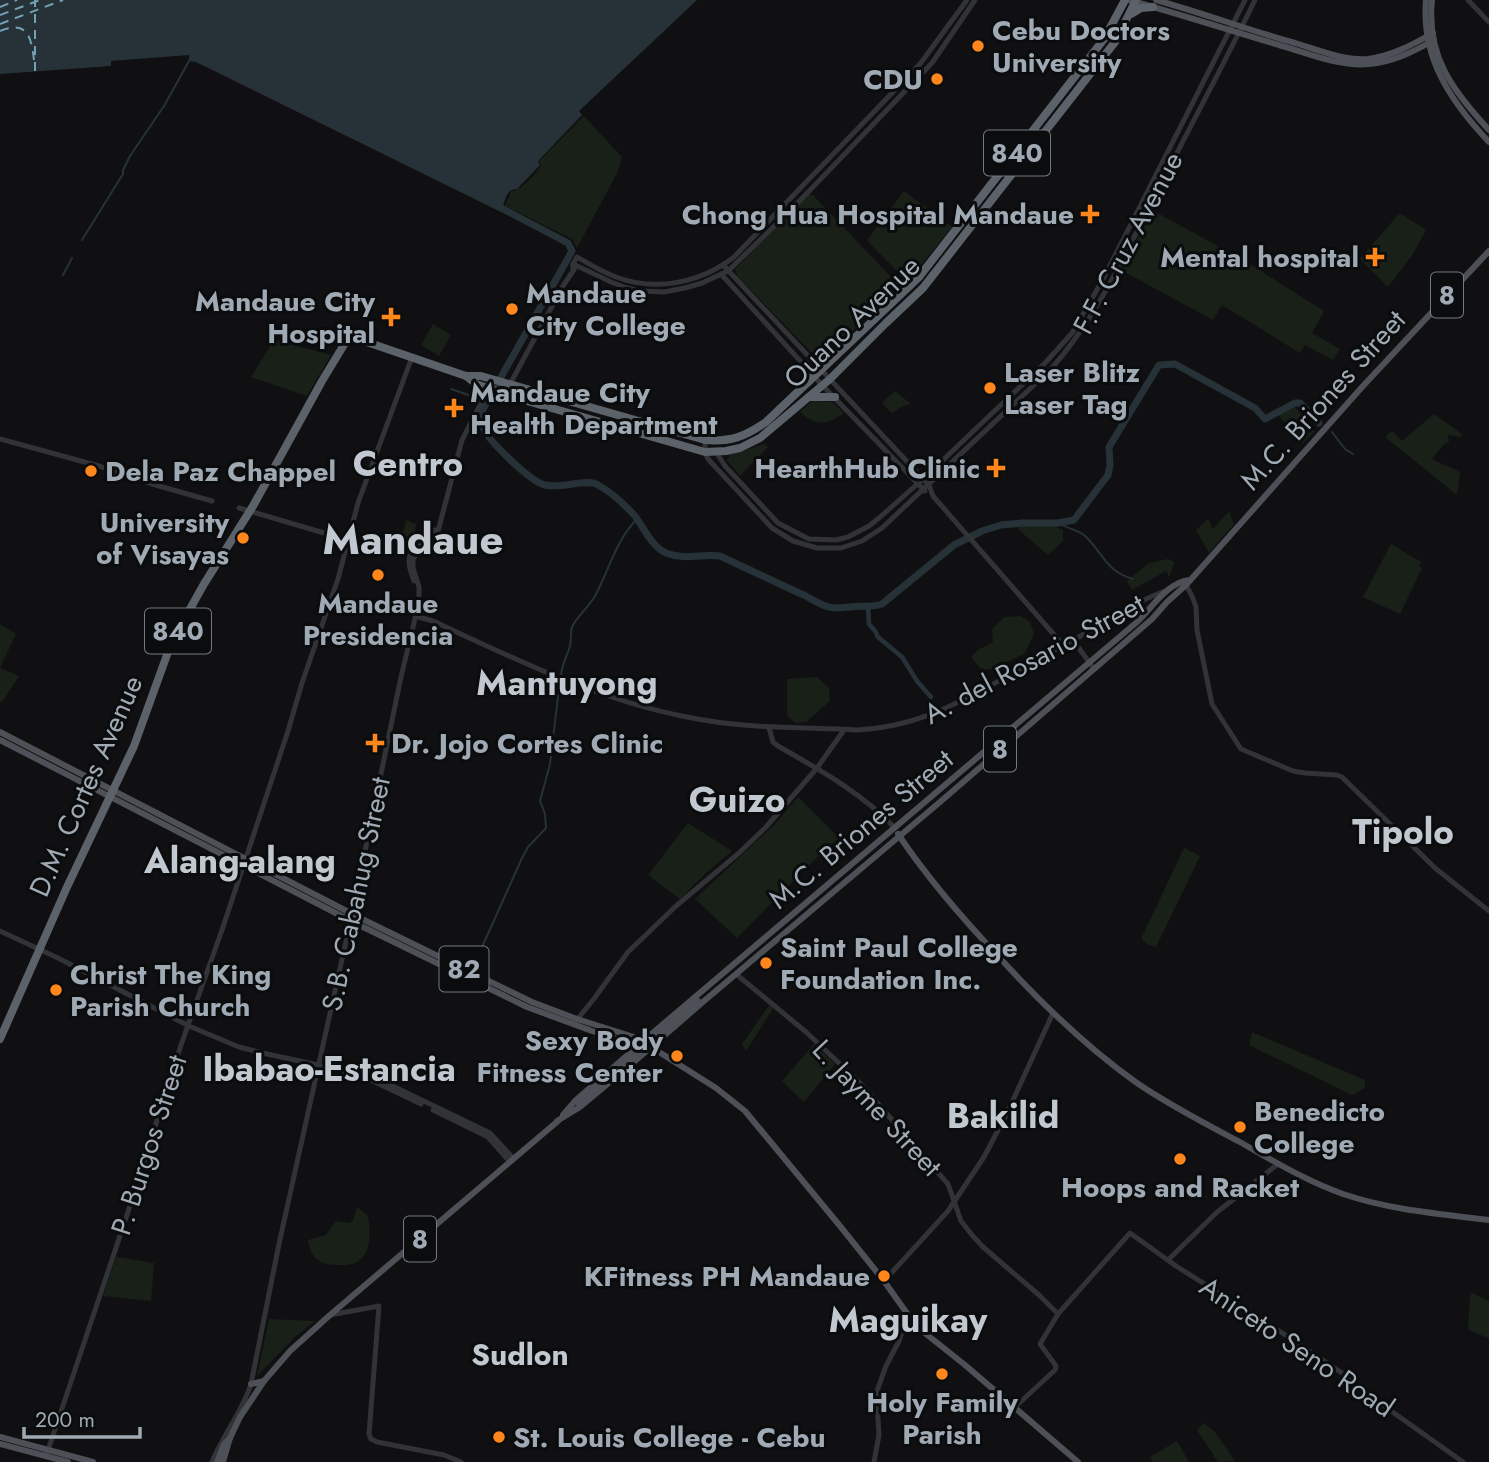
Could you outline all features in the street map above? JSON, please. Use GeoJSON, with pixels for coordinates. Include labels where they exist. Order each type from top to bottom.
{"type":"FeatureCollection","features":[{"type":"Feature","properties":{"kind":"highway"},"geometry":{"type":"LineString","coordinates":[[1115,0],[1119,12]]}},
{"type":"Feature","properties":{"kind":"highway","name":"Ouano Avenue"},"geometry":{"type":"LineString","coordinates":[[493,386],[705,440],[737,439],[751,433],[766,422],[919,277],[1104,39],[1119,12],[1131,0]]}},
{"type":"Feature","properties":{"kind":"highway","name":"Ouano Avenue"},"geometry":{"type":"LineString","coordinates":[[493,386],[705,452],[740,447],[760,438],[826,382],[929,281],[1115,42],[1125,22],[1131,0]]}},
{"type":"Feature","properties":{"kind":"highway"},"geometry":{"type":"LineString","coordinates":[[1125,22],[1137,9],[1156,2]]}},
{"type":"Feature","properties":{"kind":"highway"},"geometry":{"type":"LineString","coordinates":[[1045,115],[1054,121]]}},
{"type":"Feature","properties":{"kind":"highway","name":"D.M. Cortes Avenue"},"geometry":{"type":"LineString","coordinates":[[0,1039],[136,742],[172,641],[343,346],[350,340],[358,339],[412,357]]}},
{"type":"Feature","properties":{"kind":"highway","name":"840"},"geometry":{"type":"LineString","coordinates":[[412,357],[466,376],[479,376],[493,386]]}},
{"type":"Feature","properties":{"kind":"highway"},"geometry":{"type":"LineString","coordinates":[[807,382],[809,364],[833,358]]}},
{"type":"Feature","properties":{"kind":"highway"},"geometry":{"type":"LineString","coordinates":[[809,397],[835,397]]}},
{"type":"Feature","properties":{"kind":"main road"},"geometry":{"type":"LineString","coordinates":[[1131,0],[1156,2],[1356,65],[1374,64],[1406,55],[1431,38]]}},
{"type":"Feature","properties":{"kind":"main road"},"geometry":{"type":"LineString","coordinates":[[1426,0],[1425,16],[1438,72],[1459,102],[1489,136]]}},
{"type":"Feature","properties":{"kind":"main road"},"geometry":{"type":"LineString","coordinates":[[1431,38],[1432,0]]}},
{"type":"Feature","properties":{"kind":"main road"},"geometry":{"type":"LineString","coordinates":[[1452,92],[1489,130]]}},
{"type":"Feature","properties":{"kind":"main road"},"geometry":{"type":"LineString","coordinates":[[1452,92],[1468,119],[1489,142]]}},
{"type":"Feature","properties":{"kind":"main road","name":"M.C. Briones Street"},"geometry":{"type":"LineString","coordinates":[[557,1121],[576,1100],[654,1032],[722,980],[736,974],[1143,627],[1188,583],[1363,386],[1489,251]]}},
{"type":"Feature","properties":{"kind":"main road","name":"M.C. Briones Street"},"geometry":{"type":"LineString","coordinates":[[223,1462],[240,1417],[264,1381],[290,1351],[1144,616],[1168,590],[1183,581],[1188,583]]}},
{"type":"Feature","properties":{"kind":"main road","name":"82"},"geometry":{"type":"LineString","coordinates":[[0,732],[16,745]]}},
{"type":"Feature","properties":{"kind":"main road","name":"82"},"geometry":{"type":"LineString","coordinates":[[0,740],[16,745],[111,793],[527,1007],[617,1038],[642,1043]]}},
{"type":"Feature","properties":{"kind":"main road"},"geometry":{"type":"LineString","coordinates":[[895,828],[935,886],[988,946],[1053,1013],[1136,1083],[1278,1164],[1324,1186],[1357,1198],[1405,1210],[1489,1220]]}},
{"type":"Feature","properties":{"kind":"main road","name":"M.C. Briones Street"},"geometry":{"type":"LineString","coordinates":[[557,1121],[580,1107],[651,1048],[722,980]]}},
{"type":"Feature","properties":{"kind":"main road","name":"82"},"geometry":{"type":"LineString","coordinates":[[575,1022],[632,1036],[651,1048]]}},
{"type":"Feature","properties":{"kind":"main road"},"geometry":{"type":"LineString","coordinates":[[632,1036],[654,1032],[656,1038],[661,1038]]}},
{"type":"Feature","properties":{"kind":"main road"},"geometry":{"type":"LineString","coordinates":[[617,1038],[625,1046],[624,1058]]}},
{"type":"Feature","properties":{"kind":"main road"},"geometry":{"type":"LineString","coordinates":[[651,1048],[728,1096],[745,1111],[884,1281],[907,1315],[925,1334],[1015,1406],[1077,1462]]}},
{"type":"Feature","properties":{"kind":"main road"},"geometry":{"type":"LineString","coordinates":[[251,1384],[264,1381]]}},
{"type":"Feature","properties":{"kind":"main road"},"geometry":{"type":"LineString","coordinates":[[0,1437],[68,1462]]}},
{"type":"Feature","properties":{"kind":"main road","name":"M.C. Briones Street"},"geometry":{"type":"LineString","coordinates":[[215,1462],[230,1438]]}},
{"type":"Feature","properties":{"kind":"main road"},"geometry":{"type":"LineString","coordinates":[[0,1444],[93,1462]]}},
{"type":"Feature","properties":{"kind":"street"},"geometry":{"type":"LineString","coordinates":[[576,263],[642,284],[683,282],[720,267],[734,257],[920,64],[967,0]]}},
{"type":"Feature","properties":{"kind":"street"},"geometry":{"type":"LineString","coordinates":[[576,263],[627,288],[664,292],[722,275],[790,211],[932,63],[975,0]]}},
{"type":"Feature","properties":{"kind":"street","name":"F.F. Cruz Avenue"},"geometry":{"type":"LineString","coordinates":[[716,452],[725,466],[778,523],[809,539],[836,540],[858,533],[869,526],[923,479],[1046,362],[1072,333],[1102,281],[1245,0]]}},
{"type":"Feature","properties":{"kind":"street","name":"F.F. Cruz Avenue"},"geometry":{"type":"LineString","coordinates":[[705,452],[708,459],[772,528],[793,541],[817,548],[841,548],[862,541],[885,525],[1070,349],[1112,281],[1255,0]]}},
{"type":"Feature","properties":{"kind":"street"},"geometry":{"type":"LineString","coordinates":[[1468,0],[1489,22]]}},
{"type":"Feature","properties":{"kind":"street","name":"S.B. Cabahug Street"},"geometry":{"type":"LineString","coordinates":[[215,1462],[221,1443],[251,1384],[415,616],[416,587],[411,559],[434,540],[438,532],[462,440],[480,403],[576,263]]}},
{"type":"Feature","properties":{"kind":"street"},"geometry":{"type":"LineString","coordinates":[[720,267],[728,271],[809,364]]}},
{"type":"Feature","properties":{"kind":"street"},"geometry":{"type":"LineString","coordinates":[[720,267],[722,275],[929,485],[931,493],[1063,645]]}},
{"type":"Feature","properties":{"kind":"street","name":"P. Burgos Street"},"geometry":{"type":"LineString","coordinates":[[47,1453],[334,592],[360,497],[412,357]]}},
{"type":"Feature","properties":{"kind":"street"},"geometry":{"type":"LineString","coordinates":[[826,382],[835,397],[881,446],[923,490],[931,493]]}},
{"type":"Feature","properties":{"kind":"street"},"geometry":{"type":"LineString","coordinates":[[0,439],[212,501]]}},
{"type":"Feature","properties":{"kind":"street"},"geometry":{"type":"LineString","coordinates":[[705,440],[705,452]]}},
{"type":"Feature","properties":{"kind":"street"},"geometry":{"type":"LineString","coordinates":[[881,446],[887,441]]}},
{"type":"Feature","properties":{"kind":"street"},"geometry":{"type":"LineString","coordinates":[[239,508],[348,540]]}},
{"type":"Feature","properties":{"kind":"street"},"geometry":{"type":"LineString","coordinates":[[1188,583],[1196,607],[1197,629],[1211,701],[1241,749],[1293,771],[1342,777],[1435,867],[1489,911]]}},
{"type":"Feature","properties":{"kind":"street","name":"A. del Rosario Street"},"geometry":{"type":"LineString","coordinates":[[415,616],[433,621],[565,679],[608,695],[688,718],[769,728],[878,729],[923,718],[968,698],[1168,590]]}},
{"type":"Feature","properties":{"kind":"street"},"geometry":{"type":"LineString","coordinates":[[1073,640],[1094,669]]}},
{"type":"Feature","properties":{"kind":"street"},"geometry":{"type":"LineString","coordinates":[[769,728],[773,741],[855,793],[878,810],[895,828]]}},
{"type":"Feature","properties":{"kind":"street"},"geometry":{"type":"LineString","coordinates":[[575,1022],[628,952],[766,827],[817,768],[844,730]]}},
{"type":"Feature","properties":{"kind":"street"},"geometry":{"type":"LineString","coordinates":[[0,931],[40,948],[189,1026],[247,1049],[359,1075],[405,1093],[488,1137],[512,1161]]}},
{"type":"Feature","properties":{"kind":"street","name":"L. Jayme Street"},"geometry":{"type":"LineString","coordinates":[[736,974],[806,1032],[859,1082],[948,1184],[961,1221],[972,1235],[1058,1314]]}},
{"type":"Feature","properties":{"kind":"street"},"geometry":{"type":"LineString","coordinates":[[884,1281],[955,1203],[998,1133],[1053,1013]]}},
{"type":"Feature","properties":{"kind":"street"},"geometry":{"type":"LineString","coordinates":[[1168,1260],[1216,1213],[1278,1164]]}},
{"type":"Feature","properties":{"kind":"street","name":"Aniceto Seno Road"},"geometry":{"type":"LineString","coordinates":[[1058,1314],[1130,1233],[1306,1348],[1463,1462]]}},
{"type":"Feature","properties":{"kind":"street"},"geometry":{"type":"LineString","coordinates":[[330,1315],[379,1306],[370,1437],[377,1442],[444,1455],[461,1462]]}},
{"type":"Feature","properties":{"kind":"street"},"geometry":{"type":"LineString","coordinates":[[1015,1406],[1055,1370],[1056,1366],[1040,1344],[1058,1314]]}},
{"type":"Feature","properties":{"kind":"street"},"geometry":{"type":"LineString","coordinates":[[874,1462],[879,1435],[878,1388],[899,1341],[907,1315]]}},
{"type":"Feature","properties":{"kind":"shaded area"},"geometry":{"type":"Polygon","coordinates":[[[0,0],[697,0],[579,111],[582,115],[538,161],[540,165],[517,189],[510,191],[501,212],[196,62],[189,61],[189,55],[111,61],[111,66],[0,74],[0,0]]]}},
{"type":"Feature","properties":{"kind":"shaded area"},"geometry":{"type":"Polygon","coordinates":[[[584,116],[621,156],[621,161],[577,248],[572,239],[505,206],[511,192],[532,177],[541,165],[539,161],[584,116]]]}},
{"type":"Feature","properties":{"kind":"shaded area"},"geometry":{"type":"Polygon","coordinates":[[[904,191],[952,227],[914,274],[907,278],[869,243],[868,239],[904,191]]]}},
{"type":"Feature","properties":{"kind":"shaded area"},"geometry":{"type":"Polygon","coordinates":[[[808,195],[813,195],[894,280],[892,291],[831,353],[821,358],[811,352],[738,277],[735,269],[808,195]]]}},
{"type":"Feature","properties":{"kind":"shaded area"},"geometry":{"type":"Polygon","coordinates":[[[1152,210],[1245,261],[1324,311],[1312,333],[1340,349],[1333,360],[1305,345],[1300,353],[1222,305],[1213,320],[1121,270],[1152,210]]]}},
{"type":"Feature","properties":{"kind":"shaded area"},"geometry":{"type":"Polygon","coordinates":[[[1401,214],[1426,230],[1413,254],[1388,287],[1360,259],[1401,214]]]}},
{"type":"Feature","properties":{"kind":"shaded area"},"geometry":{"type":"Polygon","coordinates":[[[433,324],[451,335],[439,356],[421,345],[433,324]]]}},
{"type":"Feature","properties":{"kind":"shaded area"},"geometry":{"type":"Polygon","coordinates":[[[274,340],[331,355],[307,396],[251,377],[274,340]]]}},
{"type":"Feature","properties":{"kind":"shaded area"},"geometry":{"type":"Polygon","coordinates":[[[895,391],[911,404],[892,413],[882,403],[895,391]]]}},
{"type":"Feature","properties":{"kind":"shaded area"},"geometry":{"type":"Polygon","coordinates":[[[812,401],[832,402],[844,413],[827,422],[816,422],[800,412],[812,401]]]}},
{"type":"Feature","properties":{"kind":"shaded area"},"geometry":{"type":"Polygon","coordinates":[[[1294,406],[1315,431],[1302,444],[1278,414],[1294,406]]]}},
{"type":"Feature","properties":{"kind":"shaded area"},"geometry":{"type":"Polygon","coordinates":[[[1434,414],[1462,434],[1461,437],[1448,435],[1449,442],[1443,445],[1432,459],[1460,472],[1457,495],[1385,437],[1392,431],[1402,441],[1434,414]]]}},
{"type":"Feature","properties":{"kind":"shaded area"},"geometry":{"type":"Polygon","coordinates":[[[764,444],[768,447],[740,476],[727,460],[730,455],[764,444]]]}},
{"type":"Feature","properties":{"kind":"shaded area"},"geometry":{"type":"Polygon","coordinates":[[[1229,511],[1234,524],[1209,553],[1196,530],[1208,519],[1213,529],[1229,511]]]}},
{"type":"Feature","properties":{"kind":"shaded area"},"geometry":{"type":"Polygon","coordinates":[[[406,520],[416,524],[417,535],[425,538],[410,549],[399,550],[406,520]]]}},
{"type":"Feature","properties":{"kind":"shaded area"},"geometry":{"type":"Polygon","coordinates":[[[1019,526],[1053,526],[1063,530],[1063,541],[1048,555],[1019,530],[1019,526]]]}},
{"type":"Feature","properties":{"kind":"shaded area"},"geometry":{"type":"Polygon","coordinates":[[[1391,544],[1421,562],[1419,566],[1422,568],[1400,614],[1363,597],[1391,544]]]}},
{"type":"Feature","properties":{"kind":"shaded area"},"geometry":{"type":"Polygon","coordinates":[[[1168,559],[1175,562],[1169,577],[1166,571],[1132,590],[1127,581],[1149,563],[1168,559]]]}},
{"type":"Feature","properties":{"kind":"shaded area"},"geometry":{"type":"Polygon","coordinates":[[[1020,616],[1030,622],[1034,634],[1025,653],[996,668],[982,670],[971,657],[993,642],[992,629],[1004,617],[1020,616]]]}},
{"type":"Feature","properties":{"kind":"shaded area"},"geometry":{"type":"Polygon","coordinates":[[[0,624],[16,634],[0,668],[0,624]]]}},
{"type":"Feature","properties":{"kind":"shaded area"},"geometry":{"type":"Polygon","coordinates":[[[0,668],[19,676],[2,702],[0,702],[0,668]]]}},
{"type":"Feature","properties":{"kind":"shaded area"},"geometry":{"type":"Polygon","coordinates":[[[817,677],[829,688],[830,701],[806,722],[795,723],[787,715],[787,679],[817,677]]]}},
{"type":"Feature","properties":{"kind":"shaded area"},"geometry":{"type":"Polygon","coordinates":[[[798,797],[839,838],[737,938],[695,899],[775,824],[798,797]]]}},
{"type":"Feature","properties":{"kind":"shaded area"},"geometry":{"type":"Polygon","coordinates":[[[688,823],[732,851],[680,899],[648,875],[688,823]]]}},
{"type":"Feature","properties":{"kind":"shaded area"},"geometry":{"type":"Polygon","coordinates":[[[1184,848],[1200,856],[1156,947],[1149,945],[1142,937],[1184,848]]]}},
{"type":"Feature","properties":{"kind":"shaded area"},"geometry":{"type":"Polygon","coordinates":[[[770,1004],[774,1007],[746,1051],[742,1044],[770,1004]]]}},
{"type":"Feature","properties":{"kind":"shaded area"},"geometry":{"type":"Polygon","coordinates":[[[1252,1032],[1365,1080],[1365,1088],[1352,1095],[1261,1051],[1249,1045],[1252,1032]]]}},
{"type":"Feature","properties":{"kind":"shaded area"},"geometry":{"type":"Polygon","coordinates":[[[814,1044],[835,1064],[804,1102],[782,1081],[814,1044]]]}},
{"type":"Feature","properties":{"kind":"shaded area"},"geometry":{"type":"Polygon","coordinates":[[[357,1207],[368,1216],[369,1239],[365,1255],[354,1264],[348,1265],[327,1264],[314,1257],[308,1240],[326,1235],[336,1221],[353,1221],[357,1207]]]}},
{"type":"Feature","properties":{"kind":"shaded area"},"geometry":{"type":"Polygon","coordinates":[[[116,1257],[154,1263],[151,1301],[103,1296],[116,1257]]]}},
{"type":"Feature","properties":{"kind":"shaded area"},"geometry":{"type":"Polygon","coordinates":[[[1472,1293],[1489,1301],[1489,1339],[1468,1329],[1472,1293]]]}},
{"type":"Feature","properties":{"kind":"shaded area"},"geometry":{"type":"Polygon","coordinates":[[[269,1319],[315,1321],[296,1336],[257,1376],[269,1319]]]}},
{"type":"Feature","properties":{"kind":"shaded area"},"geometry":{"type":"Polygon","coordinates":[[[1204,1423],[1215,1432],[1235,1461],[1218,1462],[1197,1430],[1204,1423]]]}},
{"type":"Feature","properties":{"kind":"shaded area"},"geometry":{"type":"Polygon","coordinates":[[[1177,1441],[1189,1462],[1153,1462],[1150,1457],[1177,1441]]]}},
{"type":"Feature","properties":{"kind":"waterway"},"geometry":{"type":"LineString","coordinates":[[82,240],[189,61]]}},
{"type":"Feature","properties":{"kind":"waterway"},"geometry":{"type":"LineString","coordinates":[[503,209],[568,243],[572,251],[482,411],[483,427],[493,442],[521,469],[545,485],[594,483],[603,488],[635,516],[652,542],[666,553],[681,556],[720,556],[829,607],[882,604],[954,545],[982,531],[1001,525],[1074,520],[1108,475],[1109,447],[1159,365],[1175,364],[1255,408],[1265,419],[1300,403],[1319,423]]}},
{"type":"Feature","properties":{"kind":"waterway"},"geometry":{"type":"LineString","coordinates":[[63,275],[72,258]]}},
{"type":"Feature","properties":{"kind":"waterway"},"geometry":{"type":"LineString","coordinates":[[451,389],[480,399]]}},
{"type":"Feature","properties":{"kind":"waterway"},"geometry":{"type":"LineString","coordinates":[[1332,432],[1345,449],[1353,454]]}},
{"type":"Feature","properties":{"kind":"waterway"},"geometry":{"type":"LineString","coordinates":[[561,675],[570,646],[572,627],[595,596],[618,546],[637,519]]}},
{"type":"Feature","properties":{"kind":"waterway"},"geometry":{"type":"LineString","coordinates":[[1058,523],[1084,535],[1110,566],[1133,579]]}},
{"type":"Feature","properties":{"kind":"waterway"},"geometry":{"type":"LineString","coordinates":[[868,607],[869,624],[878,637],[902,657],[931,697]]}},
{"type":"Feature","properties":{"kind":"waterway"},"geometry":{"type":"LineString","coordinates":[[474,965],[522,858],[528,847],[546,828],[540,801],[550,764],[560,680]]}},
{"type":"Feature","properties":{"kind":"ferry route"},"geometry":{"type":"LineString","coordinates":[[0,7],[17,0]]}},
{"type":"Feature","properties":{"kind":"ferry route"},"geometry":{"type":"LineString","coordinates":[[35,0],[35,71]]}},
{"type":"Feature","properties":{"kind":"ferry route"},"geometry":{"type":"LineString","coordinates":[[0,15],[40,0]]}},
{"type":"Feature","properties":{"kind":"ferry route"},"geometry":{"type":"LineString","coordinates":[[0,24],[63,0]]}},
{"type":"Feature","properties":{"kind":"ferry route"},"geometry":{"type":"LineString","coordinates":[[0,31],[9,28],[22,29],[29,38],[34,60]]}},
{"type":"Feature","properties":{"kind":"place","name":"Cebu Doctors University"},"geometry":{"type":"Point","coordinates":[978,46]}},
{"type":"Feature","properties":{"kind":"place","name":"CDU"},"geometry":{"type":"Point","coordinates":[937,79]}},
{"type":"Feature","properties":{"kind":"place","name":"Chong Hua Hospital Mandaue"},"geometry":{"type":"Point","coordinates":[1090,214]}},
{"type":"Feature","properties":{"kind":"place","name":"Mental hospital"},"geometry":{"type":"Point","coordinates":[1375,257]}},
{"type":"Feature","properties":{"kind":"place","name":"Mandaue City College"},"geometry":{"type":"Point","coordinates":[512,309]}},
{"type":"Feature","properties":{"kind":"place","name":"Mandaue City Hospital"},"geometry":{"type":"Point","coordinates":[391,317]}},
{"type":"Feature","properties":{"kind":"place","name":"Laser Blitz Laser Tag"},"geometry":{"type":"Point","coordinates":[990,388]}},
{"type":"Feature","properties":{"kind":"place","name":"Mandaue City Health Department"},"geometry":{"type":"Point","coordinates":[454,408]}},
{"type":"Feature","properties":{"kind":"place","name":"HearthHub Clinic"},"geometry":{"type":"Point","coordinates":[996,468]}},
{"type":"Feature","properties":{"kind":"place","name":"Dela Paz Chappel"},"geometry":{"type":"Point","coordinates":[91,471]}},
{"type":"Feature","properties":{"kind":"place","name":"University of Visayas"},"geometry":{"type":"Point","coordinates":[243,538]}},
{"type":"Feature","properties":{"kind":"place","name":"Mandaue Presidencia"},"geometry":{"type":"Point","coordinates":[378,575]}},
{"type":"Feature","properties":{"kind":"place","name":"Dr. Jojo Cortes Clinic"},"geometry":{"type":"Point","coordinates":[375,743]}},
{"type":"Feature","properties":{"kind":"place","name":"Saint Paul College Foundation Inc."},"geometry":{"type":"Point","coordinates":[766,963]}},
{"type":"Feature","properties":{"kind":"place","name":"Christ The King Parish Church"},"geometry":{"type":"Point","coordinates":[56,990]}},
{"type":"Feature","properties":{"kind":"place","name":"Sexy Body Fitness Center"},"geometry":{"type":"Point","coordinates":[677,1056]}},
{"type":"Feature","properties":{"kind":"place","name":"Benedicto College"},"geometry":{"type":"Point","coordinates":[1240,1127]}},
{"type":"Feature","properties":{"kind":"place","name":"Hoops and Racket"},"geometry":{"type":"Point","coordinates":[1180,1159]}},
{"type":"Feature","properties":{"kind":"place","name":"KFitness PH Mandaue"},"geometry":{"type":"Point","coordinates":[884,1276]}},
{"type":"Feature","properties":{"kind":"place","name":"Holy Family Parish"},"geometry":{"type":"Point","coordinates":[942,1374]}},
{"type":"Feature","properties":{"kind":"place","name":"St. Louis College - Cebu"},"geometry":{"type":"Point","coordinates":[499,1437]}},
{"type":"Feature","properties":{"kind":"district","name":"Centro"},"geometry":{"type":"Point","coordinates":[408,464]}},
{"type":"Feature","properties":{"kind":"district","name":"Mandaue"},"geometry":{"type":"Point","coordinates":[413,539]}},
{"type":"Feature","properties":{"kind":"district","name":"Mantuyong"},"geometry":{"type":"Point","coordinates":[567,683]}},
{"type":"Feature","properties":{"kind":"district","name":"Guizo"},"geometry":{"type":"Point","coordinates":[737,800]}},
{"type":"Feature","properties":{"kind":"district","name":"Tipolo"},"geometry":{"type":"Point","coordinates":[1403,832]}},
{"type":"Feature","properties":{"kind":"district","name":"Alang-alang"},"geometry":{"type":"Point","coordinates":[240,861]}},
{"type":"Feature","properties":{"kind":"district","name":"Ibabao-Estancia"},"geometry":{"type":"Point","coordinates":[329,1069]}},
{"type":"Feature","properties":{"kind":"district","name":"Bakilid"},"geometry":{"type":"Point","coordinates":[1003,1116]}},
{"type":"Feature","properties":{"kind":"district","name":"Maguikay"},"geometry":{"type":"Point","coordinates":[908,1320]}},
{"type":"Feature","properties":{"kind":"district","name":"Sudlon"},"geometry":{"type":"Point","coordinates":[520,1354]}}]}
